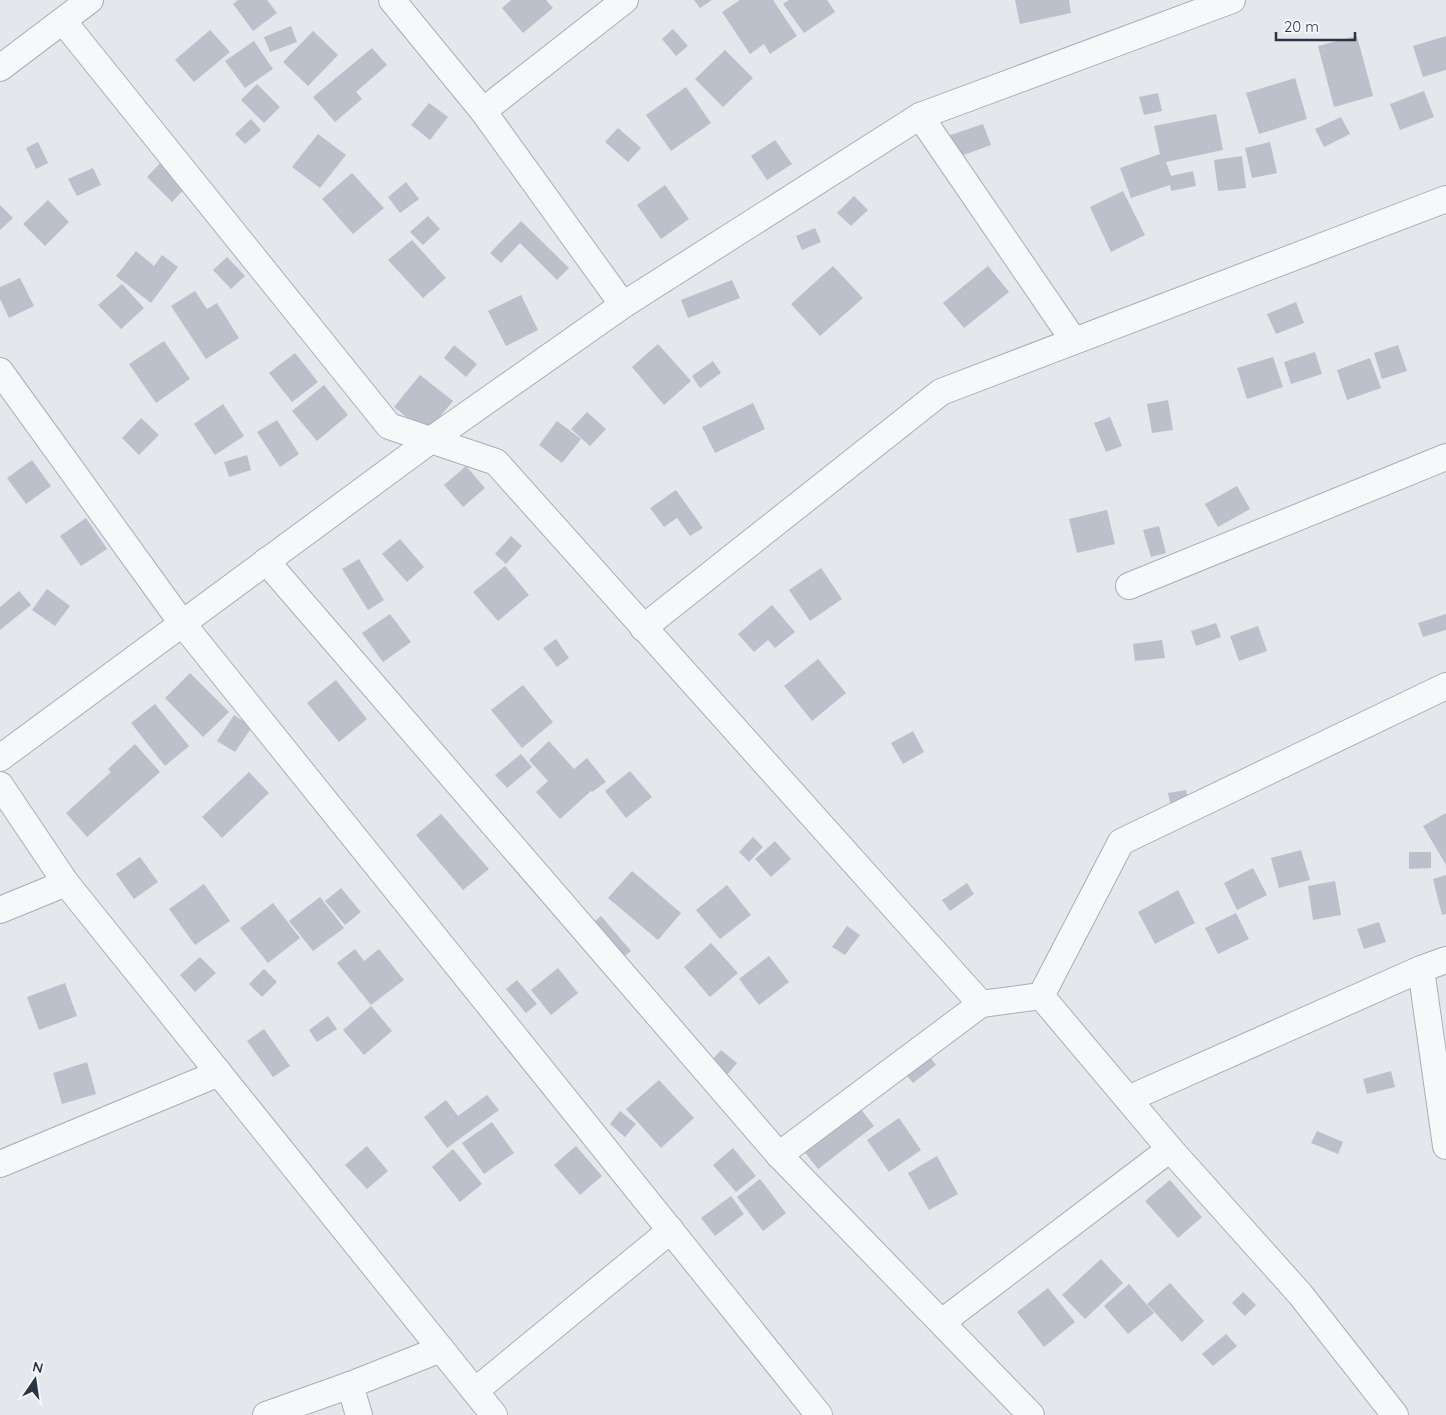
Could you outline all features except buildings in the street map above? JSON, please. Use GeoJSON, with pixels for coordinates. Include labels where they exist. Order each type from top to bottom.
{"type":"FeatureCollection","features":[{"type":"Feature","properties":{"kind":"street"},"geometry":{"type":"LineString","coordinates":[[0,68],[90,0]]}},
{"type":"Feature","properties":{"kind":"street"},"geometry":{"type":"LineString","coordinates":[[392,0],[483,111],[623,305]]}},
{"type":"Feature","properties":{"kind":"street"},"geometry":{"type":"LineString","coordinates":[[483,111],[625,0]]}},
{"type":"Feature","properties":{"kind":"street"},"geometry":{"type":"LineString","coordinates":[[0,758],[431,440],[623,305],[920,116],[1232,0]]}},
{"type":"Feature","properties":{"kind":"street"},"geometry":{"type":"LineString","coordinates":[[63,20],[389,426],[496,462],[981,1004]]}},
{"type":"Feature","properties":{"kind":"street"},"geometry":{"type":"LineString","coordinates":[[920,116],[1074,341]]}},
{"type":"Feature","properties":{"kind":"street"},"geometry":{"type":"LineString","coordinates":[[643,628],[941,392],[1446,199]]}},
{"type":"Feature","properties":{"kind":"street"},"geometry":{"type":"LineString","coordinates":[[0,371],[182,623],[819,1415]]}},
{"type":"Feature","properties":{"kind":"street"},"geometry":{"type":"LineString","coordinates":[[1129,586],[1446,457]]}},
{"type":"Feature","properties":{"kind":"street"},"geometry":{"type":"LineString","coordinates":[[266,561],[779,1155],[1031,1415]]}},
{"type":"Feature","properties":{"kind":"street"},"geometry":{"type":"LineString","coordinates":[[1042,996],[1121,842],[1446,686]]}},
{"type":"Feature","properties":{"kind":"street"},"geometry":{"type":"LineString","coordinates":[[0,785],[66,883],[494,1415]]}},
{"type":"Feature","properties":{"kind":"street"},"geometry":{"type":"LineString","coordinates":[[0,910],[66,883]]}},
{"type":"Feature","properties":{"kind":"street"},"geometry":{"type":"LineString","coordinates":[[1128,1099],[1421,968],[1446,960]]}},
{"type":"Feature","properties":{"kind":"street"},"geometry":{"type":"LineString","coordinates":[[1421,968],[1446,1146]]}},
{"type":"Feature","properties":{"kind":"street"},"geometry":{"type":"LineString","coordinates":[[779,1155],[981,1004],[1042,996]]}},
{"type":"Feature","properties":{"kind":"street"},"geometry":{"type":"LineString","coordinates":[[1042,996],[1170,1149],[1300,1294],[1395,1415]]}},
{"type":"Feature","properties":{"kind":"street"},"geometry":{"type":"LineString","coordinates":[[0,1164],[220,1074]]}},
{"type":"Feature","properties":{"kind":"street"},"geometry":{"type":"LineString","coordinates":[[942,1322],[1170,1149]]}},
{"type":"Feature","properties":{"kind":"street"},"geometry":{"type":"LineString","coordinates":[[475,1390],[671,1230]]}},
{"type":"Feature","properties":{"kind":"street"},"geometry":{"type":"LineString","coordinates":[[266,1415],[350,1385],[441,1349]]}},
{"type":"Feature","properties":{"kind":"street"},"geometry":{"type":"LineString","coordinates":[[350,1385],[359,1415]]}}]}
